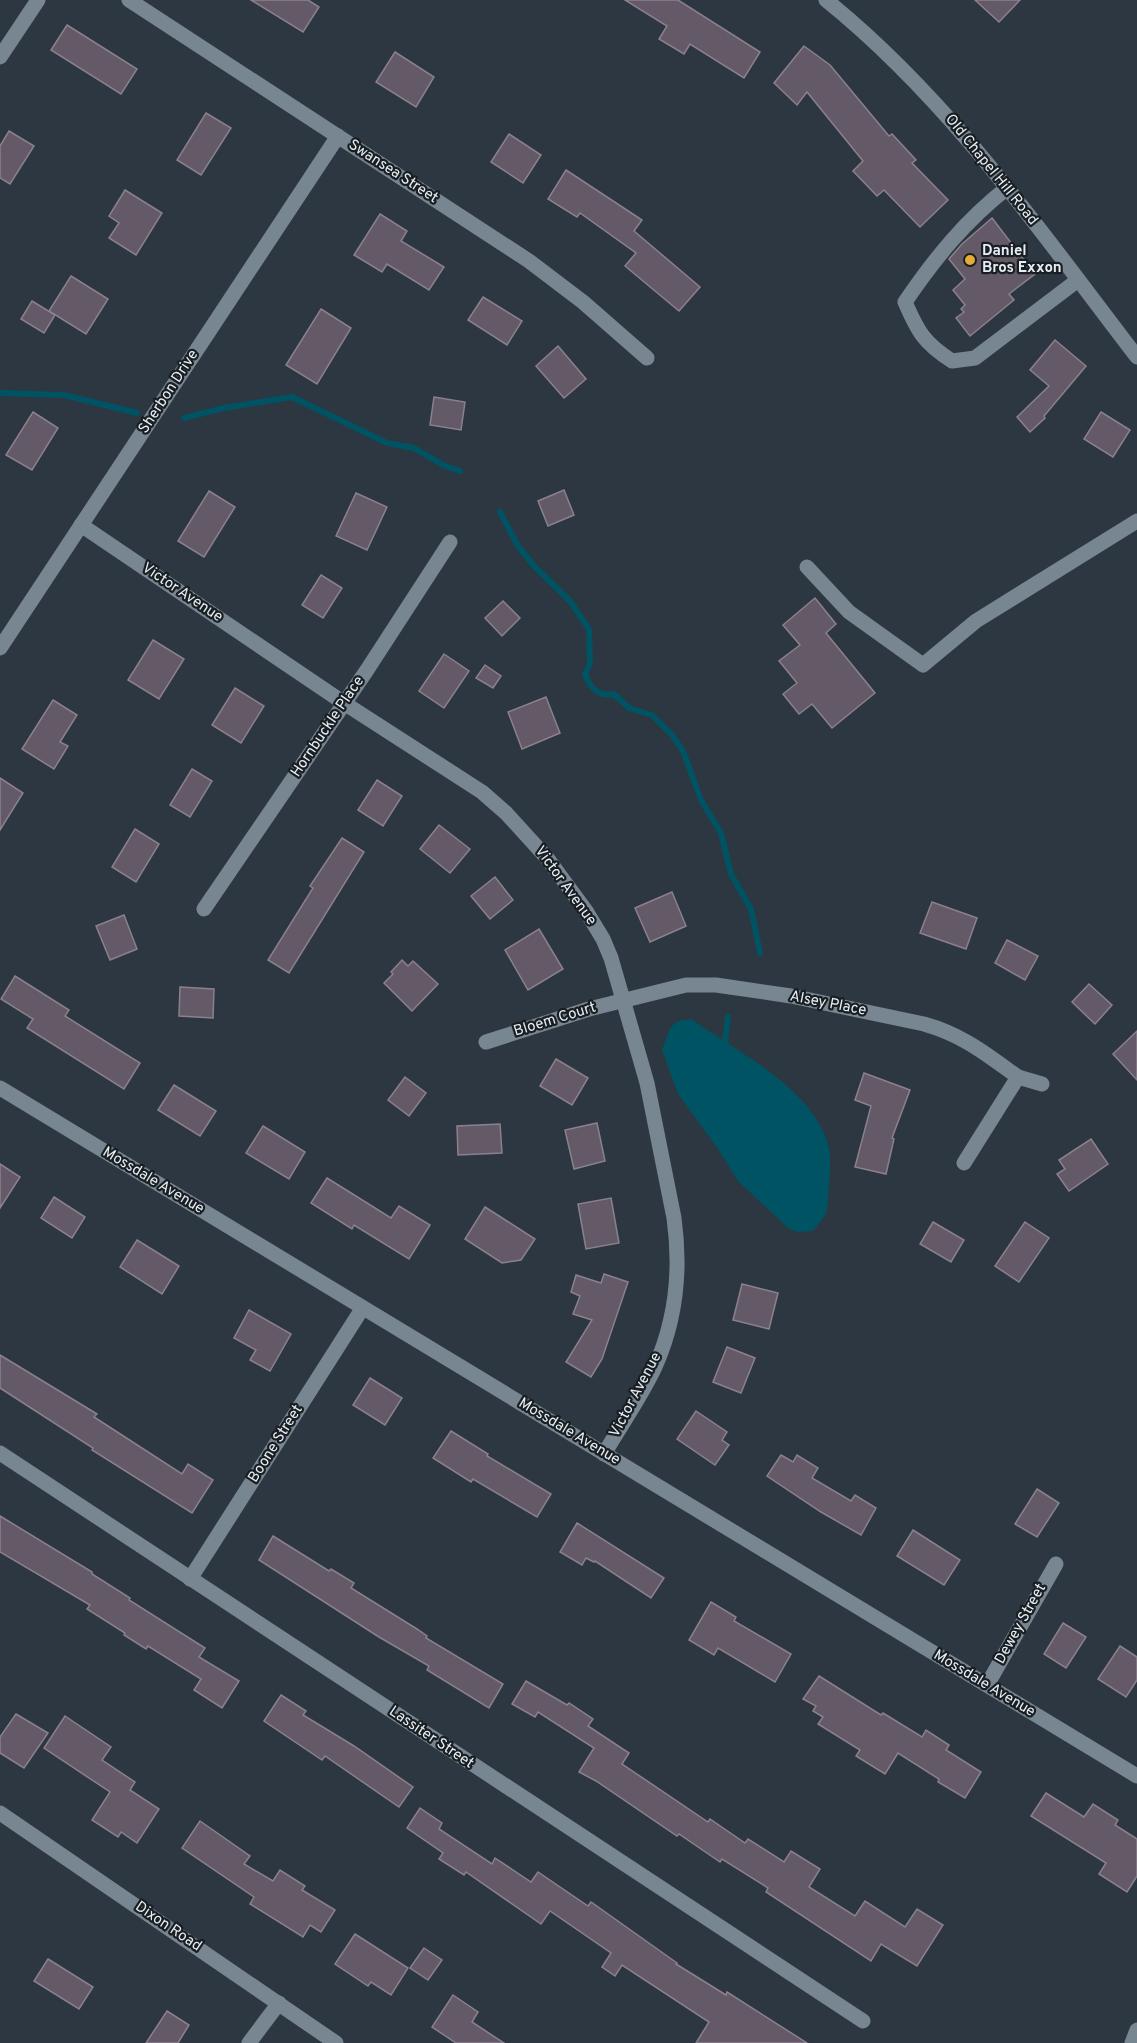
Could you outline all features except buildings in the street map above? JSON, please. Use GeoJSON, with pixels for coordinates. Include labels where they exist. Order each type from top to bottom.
{"type":"FeatureCollection","features":[{"type":"Feature","properties":{"kind":"street"},"geometry":{"type":"LineString","coordinates":[[0,57],[38,0]]}},
{"type":"Feature","properties":{"kind":"street","name":"Swansea Street"},"geometry":{"type":"LineString","coordinates":[[129,0],[558,281],[647,358]]}},
{"type":"Feature","properties":{"kind":"street","name":"Old Chapel Hill Road"},"geometry":{"type":"LineString","coordinates":[[826,0],[894,60],[946,114],[1137,357]]}},
{"type":"Feature","properties":{"kind":"street","name":"Sherbon Drive"},"geometry":{"type":"LineString","coordinates":[[0,648],[338,136]]}},
{"type":"Feature","properties":{"kind":"street"},"geometry":{"type":"LineString","coordinates":[[1007,189],[981,208],[951,241],[929,267],[905,302],[917,331],[932,349],[952,362],[975,358],[1077,280]]}},
{"type":"Feature","properties":{"kind":"street"},"geometry":{"type":"LineString","coordinates":[[807,567],[849,612],[923,665],[976,621],[1137,521]]}},
{"type":"Feature","properties":{"kind":"street","name":"Victor Avenue"},"geometry":{"type":"LineString","coordinates":[[81,525],[344,703],[482,792],[506,813],[547,858],[586,911],[607,949],[625,1000],[647,1083],[677,1237],[677,1277],[672,1312],[662,1349],[638,1398],[604,1454]]}},
{"type":"Feature","properties":{"kind":"street","name":"Hornbuckle Place"},"geometry":{"type":"LineString","coordinates":[[204,909],[450,543]]}},
{"type":"Feature","properties":{"kind":"street","name":"Alsey Place"},"geometry":{"type":"LineString","coordinates":[[625,1000],[686,985],[716,985],[791,996],[944,1030],[964,1039],[1018,1077],[1042,1084]]}},
{"type":"Feature","properties":{"kind":"street","name":"Bloem Court"},"geometry":{"type":"LineString","coordinates":[[486,1042],[625,1000]]}},
{"type":"Feature","properties":{"kind":"street"},"geometry":{"type":"LineString","coordinates":[[964,1163],[1018,1077]]}},
{"type":"Feature","properties":{"kind":"street","name":"Mossdale Avenue"},"geometry":{"type":"LineString","coordinates":[[0,1088],[1137,1776]]}},
{"type":"Feature","properties":{"kind":"street","name":"Boone Street"},"geometry":{"type":"LineString","coordinates":[[190,1579],[362,1309]]}},
{"type":"Feature","properties":{"kind":"street","name":"Lassiter Street"},"geometry":{"type":"LineString","coordinates":[[0,1453],[863,2021]]}},
{"type":"Feature","properties":{"kind":"street","name":"Dewey Street"},"geometry":{"type":"LineString","coordinates":[[987,1685],[1056,1564]]}},
{"type":"Feature","properties":{"kind":"street","name":"Dixon Road"},"geometry":{"type":"LineString","coordinates":[[0,1813],[336,2043]]}},
{"type":"Feature","properties":{"kind":"street"},"geometry":{"type":"LineString","coordinates":[[249,2043],[279,2002]]}},
{"type":"Feature","properties":{"kind":"street"},"geometry":{"type":"LineString","coordinates":[[1132,2043],[1137,2030]]}},
{"type":"Feature","properties":{"kind":"water"},"geometry":{"type":"Polygon","coordinates":[[[691,1019],[750,1058],[789,1088],[806,1105],[819,1124],[828,1144],[830,1174],[826,1214],[813,1231],[798,1232],[789,1229],[738,1181],[678,1094],[662,1050],[673,1025],[679,1021],[691,1019]]]}},
{"type":"Feature","properties":{"kind":"waterway"},"geometry":{"type":"LineString","coordinates":[[0,393],[64,395],[137,413]]}},
{"type":"Feature","properties":{"kind":"waterway"},"geometry":{"type":"LineString","coordinates":[[184,418],[224,408],[292,397],[387,443],[414,448],[445,466],[460,471]]}},
{"type":"Feature","properties":{"kind":"waterway"},"geometry":{"type":"LineString","coordinates":[[500,512],[518,546],[535,567],[570,601],[589,629],[590,664],[585,674],[592,687],[599,693],[614,694],[629,708],[652,715],[672,735],[683,751],[701,800],[721,833],[731,874],[751,909],[760,953]]}},
{"type":"Feature","properties":{"kind":"waterway"},"geometry":{"type":"LineString","coordinates":[[728,1017],[725,1042],[728,1049]]}},
{"type":"Feature","properties":{"kind":"place","name":"Daniel Bros Exxon"},"geometry":{"type":"Point","coordinates":[970,260]}}]}
